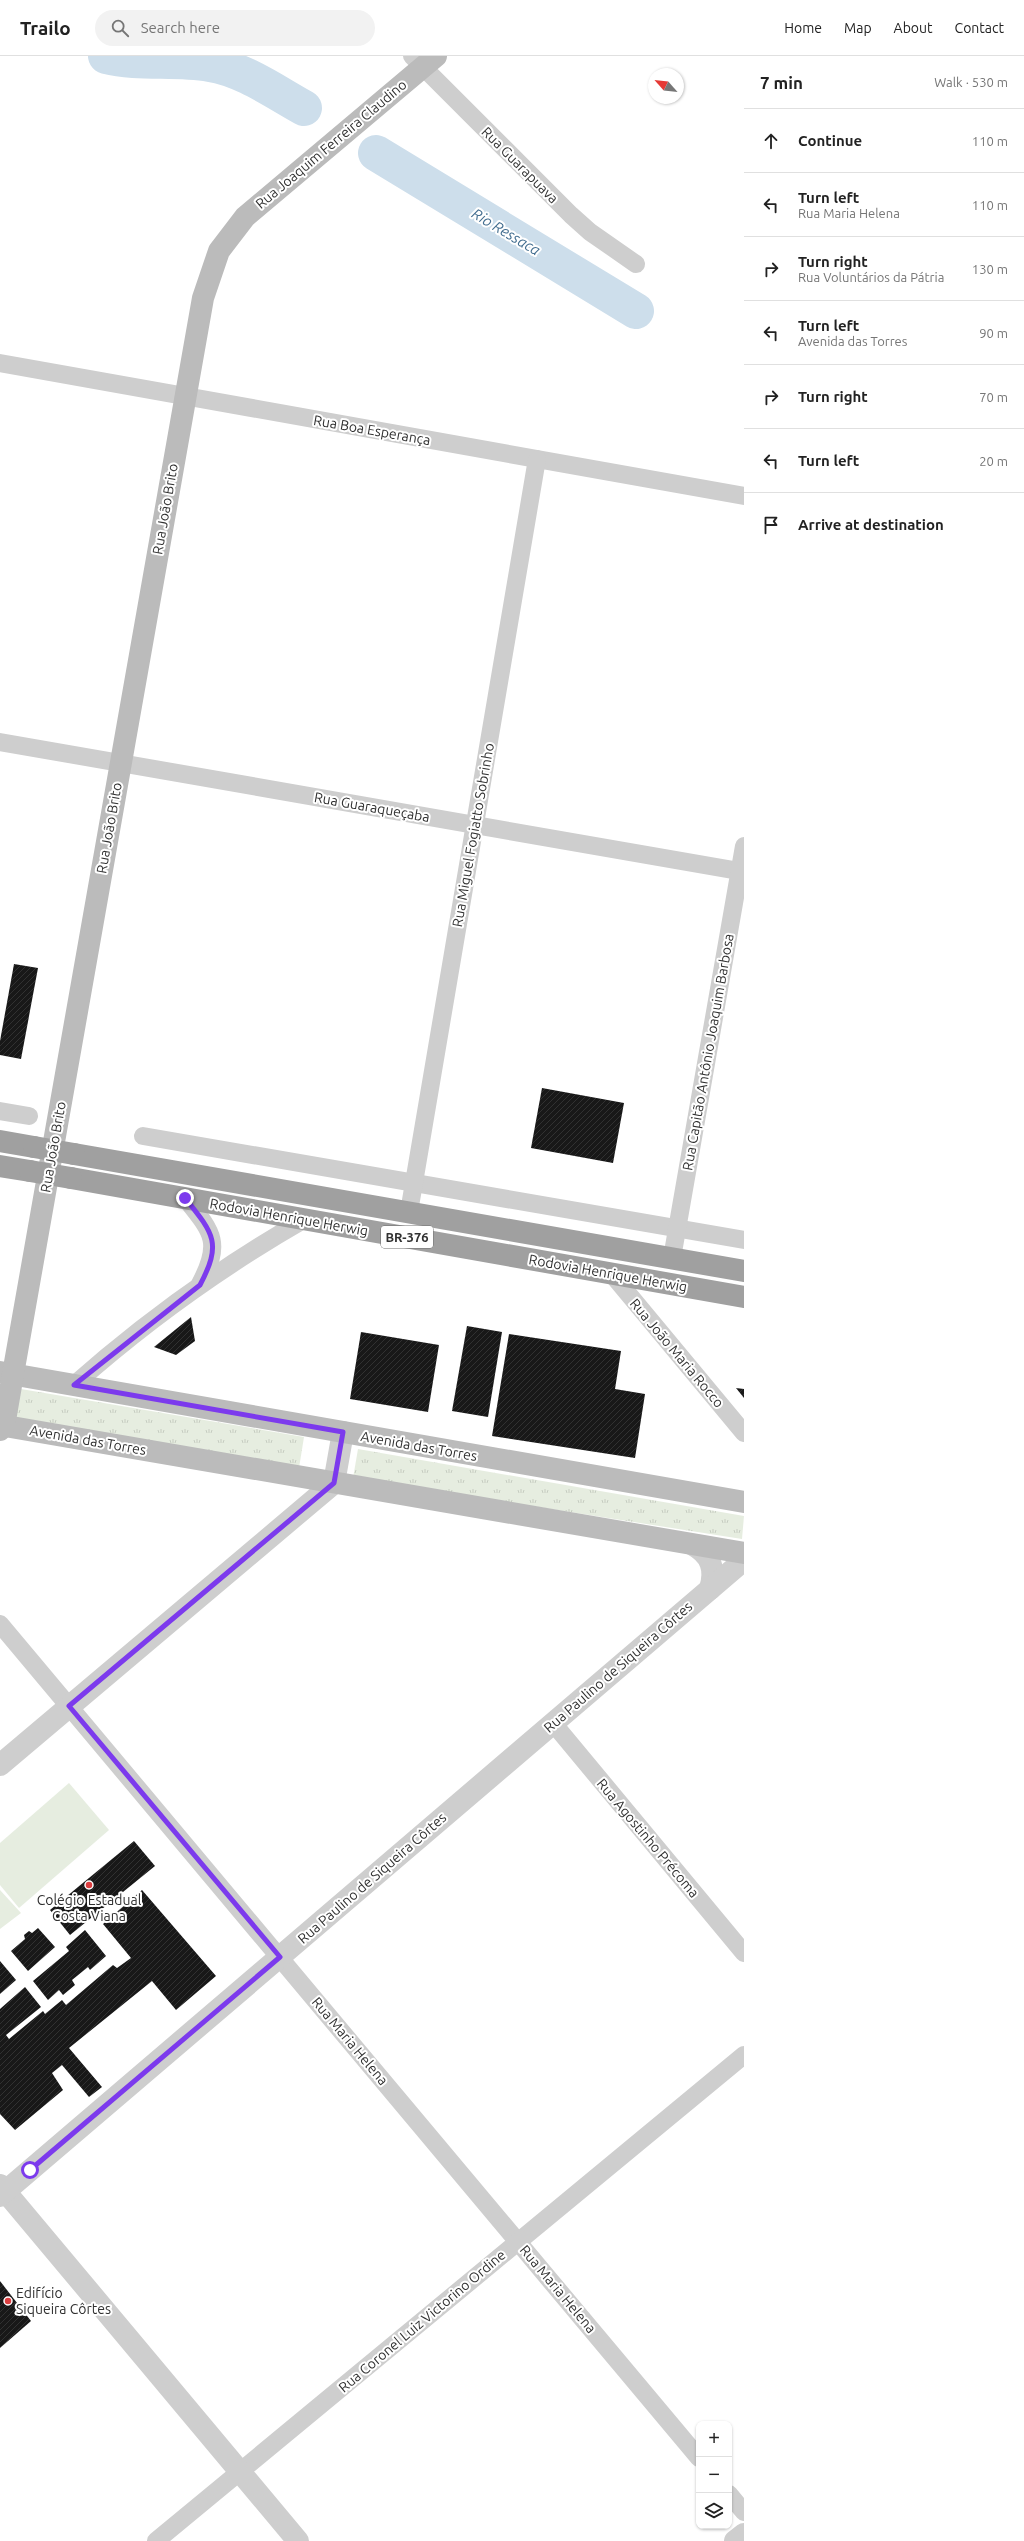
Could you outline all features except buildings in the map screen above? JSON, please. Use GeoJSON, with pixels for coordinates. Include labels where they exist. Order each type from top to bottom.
{"type":"FeatureCollection","features":[{"type":"Feature","properties":{"kind":"highway","name":"Rodovia Henrique Herwig"},"geometry":{"type":"LineString","coordinates":[[0,1140],[744,1271]]}},
{"type":"Feature","properties":{"kind":"highway","name":"Rodovia Henrique Herwig"},"geometry":{"type":"LineString","coordinates":[[0,1166],[744,1297]]}},
{"type":"Feature","properties":{"kind":"main road","name":"Rua Joaquim Ferreira Claudino"},"geometry":{"type":"LineString","coordinates":[[229,235],[262,201],[423,60]]}},
{"type":"Feature","properties":{"kind":"main road","name":"Rua João Brito"},"geometry":{"type":"LineString","coordinates":[[1,1427],[6,1373],[121,763],[203,298],[219,251],[229,235]]}},
{"type":"Feature","properties":{"kind":"main road","name":"Avenida das Torres"},"geometry":{"type":"LineString","coordinates":[[6,1373],[744,1502]]}},
{"type":"Feature","properties":{"kind":"main road","name":"Avenida das Torres"},"geometry":{"type":"LineString","coordinates":[[1,1427],[744,1553]]}},
{"type":"Feature","properties":{"kind":"street","name":"Rua Guarapuava"},"geometry":{"type":"LineString","coordinates":[[423,60],[571,215],[590,232],[636,264]]}},
{"type":"Feature","properties":{"kind":"street","name":"Rua Boa Esperança"},"geometry":{"type":"LineString","coordinates":[[0,363],[744,496]]}},
{"type":"Feature","properties":{"kind":"street","name":"Rua Miguel Fogiatto Sobrinho"},"geometry":{"type":"LineString","coordinates":[[409,1212],[537,459]]}},
{"type":"Feature","properties":{"kind":"street","name":"Rua Guaraqueçaba"},"geometry":{"type":"LineString","coordinates":[[0,742],[742,872]]}},
{"type":"Feature","properties":{"kind":"street","name":"Rua Capitão Antônio Joaquim Barbosa"},"geometry":{"type":"LineString","coordinates":[[672,1258],[742,872],[744,846]]}},
{"type":"Feature","properties":{"kind":"street"},"geometry":{"type":"LineString","coordinates":[[0,1111],[29,1116]]}},
{"type":"Feature","properties":{"kind":"street"},"geometry":{"type":"LineString","coordinates":[[143,1136],[744,1240]]}},
{"type":"Feature","properties":{"kind":"street"},"geometry":{"type":"LineString","coordinates":[[185,1198],[203,1220],[212,1237],[214,1250],[211,1264],[200,1285]]}},
{"type":"Feature","properties":{"kind":"street"},"geometry":{"type":"LineString","coordinates":[[74,1385],[200,1285],[268,1240],[305,1220]]}},
{"type":"Feature","properties":{"kind":"street","name":"Rua João Maria Rocco"},"geometry":{"type":"LineString","coordinates":[[611,1273],[744,1433]]}},
{"type":"Feature","properties":{"kind":"street"},"geometry":{"type":"LineString","coordinates":[[0,1764],[334,1483],[343,1432]]}},
{"type":"Feature","properties":{"kind":"street"},"geometry":{"type":"LineString","coordinates":[[693,1544],[709,1558],[713,1579],[710,1589]]}},
{"type":"Feature","properties":{"kind":"street","name":"Rua Paulino de Siqueira Côrtes"},"geometry":{"type":"LineString","coordinates":[[2,2191],[280,1957],[744,1560]]}},
{"type":"Feature","properties":{"kind":"street","name":"Rua Maria Helena"},"geometry":{"type":"LineString","coordinates":[[0,1624],[698,2457]]}},
{"type":"Feature","properties":{"kind":"street","name":"Rua Agostinho Précoma"},"geometry":{"type":"LineString","coordinates":[[553,1723],[744,1953]]}},
{"type":"Feature","properties":{"kind":"street","name":"Rua Coronel Luiz Victorino Ordine"},"geometry":{"type":"LineString","coordinates":[[156,2541],[744,2055]]}},
{"type":"Feature","properties":{"kind":"street"},"geometry":{"type":"LineString","coordinates":[[2,2191],[298,2541]]}},
{"type":"Feature","properties":{"kind":"street"},"geometry":{"type":"LineString","coordinates":[[732,2498],[744,2512]]}},
{"type":"Feature","properties":{"kind":"street"},"geometry":{"type":"LineString","coordinates":[[735,2541],[744,2534]]}},
{"type":"Feature","properties":{"kind":"green space"},"geometry":{"type":"Polygon","coordinates":[[[21,1389],[304,1437],[299,1468],[12,1417],[21,1389]]]}},
{"type":"Feature","properties":{"kind":"green space"},"geometry":{"type":"Polygon","coordinates":[[[358,1449],[744,1516],[742,1539],[353,1478],[358,1449]]]}},
{"type":"Feature","properties":{"kind":"green space"},"geometry":{"type":"Polygon","coordinates":[[[69,1783],[109,1830],[19,1908],[0,1885],[0,1843],[69,1783]]]}},
{"type":"Feature","properties":{"kind":"green space"},"geometry":{"type":"Polygon","coordinates":[[[0,1890],[21,1913],[0,1929],[0,1890]]]}},
{"type":"Feature","properties":{"kind":"waterway","name":"Rio Ressaca"},"geometry":{"type":"LineString","coordinates":[[106,56],[131,60],[197,62],[222,67],[247,76],[304,108]]}},
{"type":"Feature","properties":{"kind":"waterway","name":"Rio Ressaca"},"geometry":{"type":"LineString","coordinates":[[376,153],[636,311]]}},
{"type":"Feature","properties":{"kind":"place","name":"Colégio Estadual Costa Viana"},"geometry":{"type":"Point","coordinates":[89,1885]}},
{"type":"Feature","properties":{"kind":"place","name":"Edifício Siqueira Côrtes"},"geometry":{"type":"Point","coordinates":[8,2301]}},
{"type":"Feature","properties":{"kind":"route"},"geometry":{"type":"LineString","coordinates":[[30,2170],[280,1957],[69,1706],[334,1483],[343,1432],[74,1385],[200,1285],[211,1264],[214,1250],[212,1237],[203,1220],[185,1198]]}}]}
